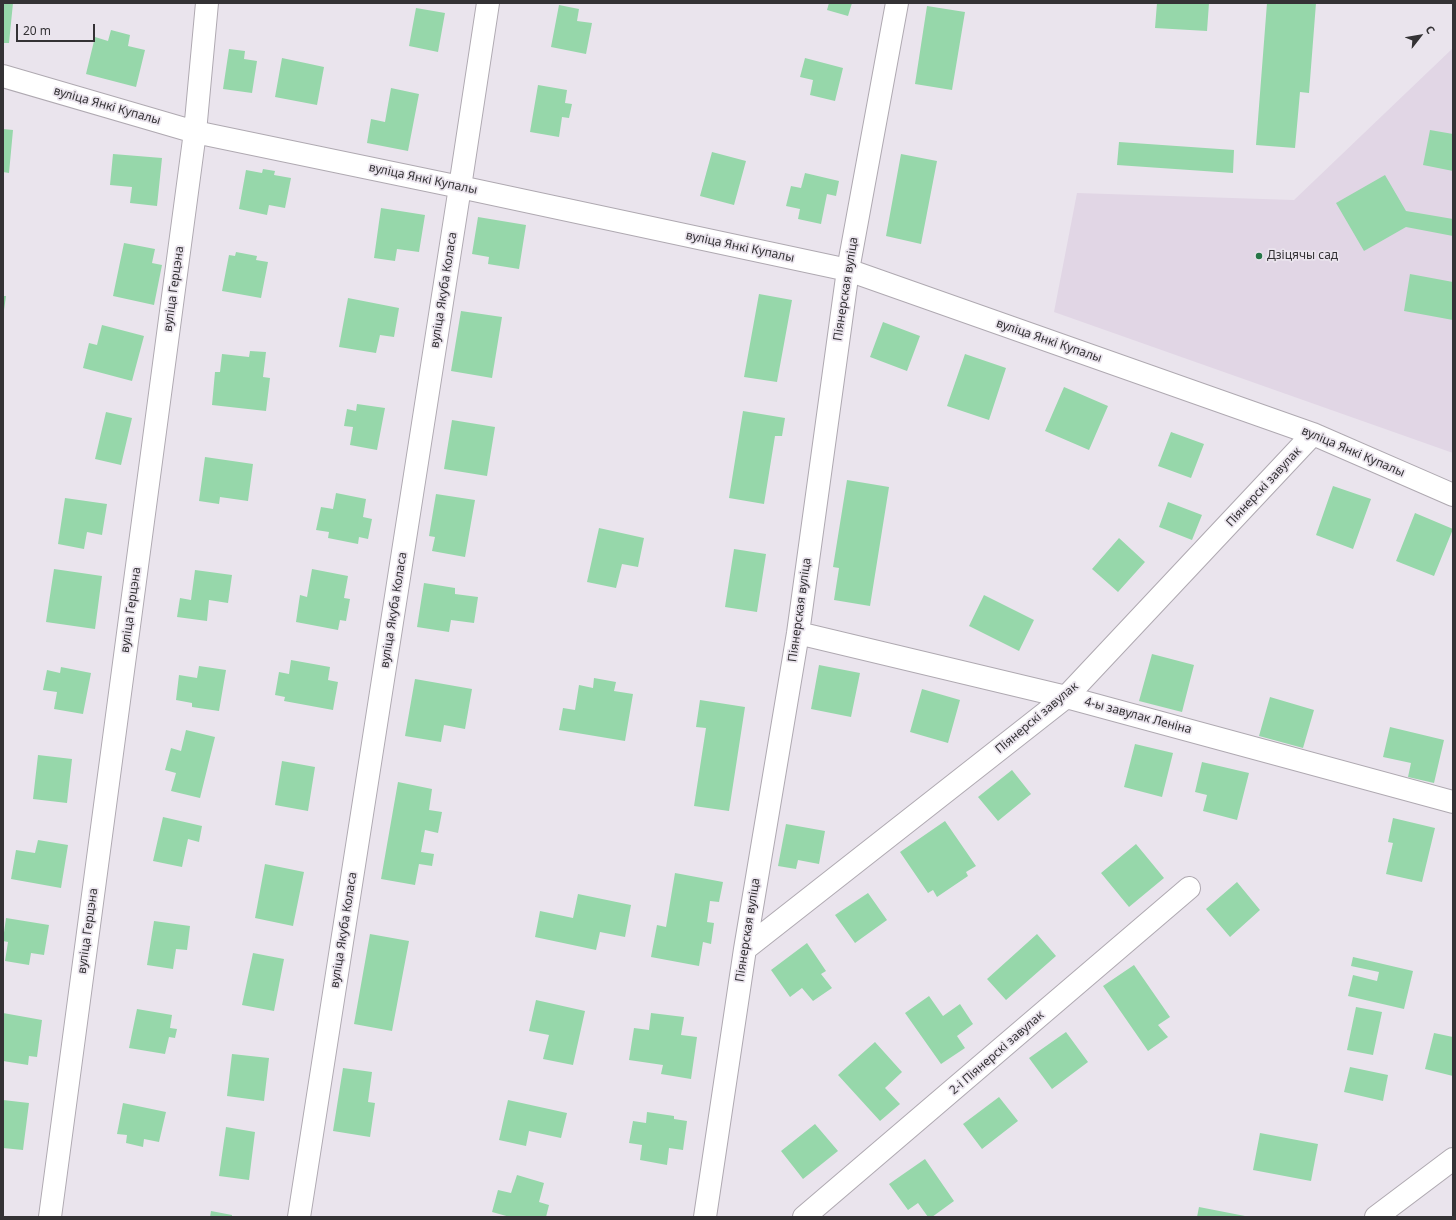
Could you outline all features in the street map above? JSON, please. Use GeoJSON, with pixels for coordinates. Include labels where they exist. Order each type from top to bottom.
{"type":"FeatureCollection","features":[{"type":"Feature","properties":{"kind":"street","name":"вуліца Герцэна"},"geometry":{"type":"LineString","coordinates":[[50,1217],[195,132],[207,3]]}},
{"type":"Feature","properties":{"kind":"street","name":"вуліца Якуба Коласа"},"geometry":{"type":"LineString","coordinates":[[299,1217],[488,3]]}},
{"type":"Feature","properties":{"kind":"street","name":"Піянерская вуліца"},"geometry":{"type":"LineString","coordinates":[[706,1217],[745,949],[798,633],[848,270],[897,3]]}},
{"type":"Feature","properties":{"kind":"street","name":"вуліца Янкі Купалы"},"geometry":{"type":"LineString","coordinates":[[3,76],[195,132],[848,270],[1313,434],[1453,495]]}},
{"type":"Feature","properties":{"kind":"street","name":"Піянерскі завулак"},"geometry":{"type":"LineString","coordinates":[[745,949],[1066,697],[1313,434]]}},
{"type":"Feature","properties":{"kind":"street","name":"4-ы завулак Леніна"},"geometry":{"type":"LineString","coordinates":[[798,633],[1066,697],[1453,802]]}},
{"type":"Feature","properties":{"kind":"street","name":"2-і Піянерскі завулак"},"geometry":{"type":"LineString","coordinates":[[804,1217],[1190,888]]}},
{"type":"Feature","properties":{"kind":"street"},"geometry":{"type":"LineString","coordinates":[[1376,1217],[1453,1159]]}},
{"type":"Feature","properties":{"kind":"shaded area","name":"Дзіцячы сад"},"geometry":{"type":"Polygon","coordinates":[[[1453,48],[1453,453],[1054,312],[1077,193],[1294,200],[1453,48]]]}},
{"type":"Feature","properties":{"kind":"building"},"geometry":{"type":"Polygon","coordinates":[[[3,3],[13,3],[9,43],[3,43],[3,3]]]}},
{"type":"Feature","properties":{"kind":"building"},"geometry":{"type":"Polygon","coordinates":[[[829,3],[852,3],[848,16],[827,10],[829,3]]]}},
{"type":"Feature","properties":{"kind":"building"},"geometry":{"type":"Polygon","coordinates":[[[1157,3],[1209,3],[1207,31],[1155,28],[1157,3]]]}},
{"type":"Feature","properties":{"kind":"building"},"geometry":{"type":"Polygon","coordinates":[[[1267,3],[1316,3],[1309,93],[1300,92],[1295,148],[1256,145],[1267,3]]]}},
{"type":"Feature","properties":{"kind":"building"},"geometry":{"type":"Polygon","coordinates":[[[559,5],[579,9],[577,21],[592,23],[586,54],[551,47],[559,5]]]}},
{"type":"Feature","properties":{"kind":"building"},"geometry":{"type":"Polygon","coordinates":[[[927,6],[965,12],[952,90],[915,84],[927,6]]]}},
{"type":"Feature","properties":{"kind":"building"},"geometry":{"type":"Polygon","coordinates":[[[416,8],[445,13],[438,52],[409,46],[416,8]]]}},
{"type":"Feature","properties":{"kind":"building"},"geometry":{"type":"Polygon","coordinates":[[[111,30],[130,35],[128,46],[145,50],[136,87],[86,74],[95,37],[108,41],[111,30]]]}},
{"type":"Feature","properties":{"kind":"building"},"geometry":{"type":"Polygon","coordinates":[[[229,49],[245,51],[244,59],[257,61],[252,93],[223,89],[229,49]]]}},
{"type":"Feature","properties":{"kind":"building"},"geometry":{"type":"Polygon","coordinates":[[[282,58],[324,67],[317,105],[275,97],[282,58]]]}},
{"type":"Feature","properties":{"kind":"building"},"geometry":{"type":"Polygon","coordinates":[[[805,58],[843,68],[835,101],[810,95],[813,80],[800,77],[805,58]]]}},
{"type":"Feature","properties":{"kind":"building"},"geometry":{"type":"Polygon","coordinates":[[[538,85],[567,90],[565,103],[572,104],[569,118],[562,117],[559,137],[530,132],[538,85]]]}},
{"type":"Feature","properties":{"kind":"building"},"geometry":{"type":"Polygon","coordinates":[[[391,88],[419,94],[408,151],[367,143],[371,119],[385,122],[391,88]]]}},
{"type":"Feature","properties":{"kind":"building"},"geometry":{"type":"Polygon","coordinates":[[[3,129],[13,130],[9,173],[3,172],[3,129]]]}},
{"type":"Feature","properties":{"kind":"building"},"geometry":{"type":"Polygon","coordinates":[[[1430,130],[1453,134],[1453,171],[1423,165],[1430,130]]]}},
{"type":"Feature","properties":{"kind":"building"},"geometry":{"type":"Polygon","coordinates":[[[1119,142],[1234,150],[1233,173],[1117,165],[1119,142]]]}},
{"type":"Feature","properties":{"kind":"building"},"geometry":{"type":"Polygon","coordinates":[[[712,152],[746,161],[734,205],[700,196],[712,152]]]}},
{"type":"Feature","properties":{"kind":"building"},"geometry":{"type":"Polygon","coordinates":[[[113,154],[162,158],[157,206],[130,203],[132,187],[110,185],[113,154]]]}},
{"type":"Feature","properties":{"kind":"building"},"geometry":{"type":"Polygon","coordinates":[[[901,154],[937,161],[921,244],[886,236],[901,154]]]}},
{"type":"Feature","properties":{"kind":"building"},"geometry":{"type":"Polygon","coordinates":[[[263,169],[275,171],[274,175],[291,178],[285,208],[269,205],[267,215],[239,209],[246,170],[262,173],[263,169]]]}},
{"type":"Feature","properties":{"kind":"building"},"geometry":{"type":"Polygon","coordinates":[[[805,173],[839,181],[836,196],[827,194],[821,224],[798,219],[800,209],[786,206],[791,186],[801,188],[805,173]]]}},
{"type":"Feature","properties":{"kind":"building"},"geometry":{"type":"Polygon","coordinates":[[[1385,175],[1406,211],[1453,219],[1453,236],[1406,227],[1364,251],[1336,203],[1385,175]]]}},
{"type":"Feature","properties":{"kind":"building"},"geometry":{"type":"Polygon","coordinates":[[[381,208],[425,215],[419,252],[397,249],[395,261],[374,258],[381,208]]]}},
{"type":"Feature","properties":{"kind":"building"},"geometry":{"type":"Polygon","coordinates":[[[478,217],[526,225],[519,269],[488,264],[489,257],[472,254],[478,217]]]}},
{"type":"Feature","properties":{"kind":"building"},"geometry":{"type":"Polygon","coordinates":[[[124,243],[155,249],[152,263],[162,265],[154,305],[113,296],[124,243]]]}},
{"type":"Feature","properties":{"kind":"building"},"geometry":{"type":"Polygon","coordinates":[[[236,252],[257,256],[256,260],[268,262],[261,298],[222,291],[229,255],[235,256],[236,252]]]}},
{"type":"Feature","properties":{"kind":"building"},"geometry":{"type":"Polygon","coordinates":[[[1410,274],[1453,282],[1453,320],[1404,311],[1410,274]]]}},
{"type":"Feature","properties":{"kind":"building"},"geometry":{"type":"Polygon","coordinates":[[[759,294],[792,300],[777,382],[744,377],[759,294]]]}},
{"type":"Feature","properties":{"kind":"building"},"geometry":{"type":"Polygon","coordinates":[[[3,296],[6,296],[4,310],[3,310],[3,296]]]}},
{"type":"Feature","properties":{"kind":"building"},"geometry":{"type":"Polygon","coordinates":[[[348,298],[399,308],[394,337],[380,335],[376,353],[339,347],[348,298]]]}},
{"type":"Feature","properties":{"kind":"building"},"geometry":{"type":"Polygon","coordinates":[[[461,311],[502,317],[492,378],[451,371],[461,311]]]}},
{"type":"Feature","properties":{"kind":"building"},"geometry":{"type":"Polygon","coordinates":[[[883,322],[920,336],[907,371],[870,357],[883,322]]]}},
{"type":"Feature","properties":{"kind":"building"},"geometry":{"type":"Polygon","coordinates":[[[102,325],[144,336],[132,381],[83,368],[89,343],[97,345],[102,325]]]}},
{"type":"Feature","properties":{"kind":"building"},"geometry":{"type":"Polygon","coordinates":[[[250,351],[266,352],[263,377],[270,378],[266,411],[212,405],[215,372],[220,372],[222,354],[249,357],[250,351]]]}},
{"type":"Feature","properties":{"kind":"building"},"geometry":{"type":"Polygon","coordinates":[[[965,354],[1006,368],[989,420],[947,406],[965,354]]]}},
{"type":"Feature","properties":{"kind":"building"},"geometry":{"type":"Polygon","coordinates":[[[1064,387],[1108,406],[1089,450],[1045,431],[1064,387]]]}},
{"type":"Feature","properties":{"kind":"building"},"geometry":{"type":"Polygon","coordinates":[[[357,404],[385,408],[377,450],[350,445],[353,427],[344,426],[347,409],[356,411],[357,404]]]}},
{"type":"Feature","properties":{"kind":"building"},"geometry":{"type":"Polygon","coordinates":[[[743,411],[785,418],[782,436],[775,436],[764,504],[729,498],[743,411]]]}},
{"type":"Feature","properties":{"kind":"building"},"geometry":{"type":"Polygon","coordinates":[[[106,412],[132,418],[121,465],[95,459],[106,412]]]}},
{"type":"Feature","properties":{"kind":"building"},"geometry":{"type":"Polygon","coordinates":[[[452,420],[495,427],[487,476],[444,469],[452,420]]]}},
{"type":"Feature","properties":{"kind":"building"},"geometry":{"type":"Polygon","coordinates":[[[1171,432],[1204,444],[1191,478],[1158,466],[1171,432]]]}},
{"type":"Feature","properties":{"kind":"building"},"geometry":{"type":"Polygon","coordinates":[[[205,457],[253,464],[248,501],[220,497],[219,504],[199,501],[205,457]]]}},
{"type":"Feature","properties":{"kind":"building"},"geometry":{"type":"Polygon","coordinates":[[[847,480],[889,487],[870,606],[834,600],[839,568],[833,567],[847,480]]]}},
{"type":"Feature","properties":{"kind":"building"},"geometry":{"type":"Polygon","coordinates":[[[1333,486],[1371,499],[1353,549],[1316,535],[1333,486]]]}},
{"type":"Feature","properties":{"kind":"building"},"geometry":{"type":"Polygon","coordinates":[[[336,493],[366,499],[363,517],[372,519],[368,539],[359,537],[358,544],[328,538],[329,532],[316,530],[321,507],[333,509],[336,493]]]}},
{"type":"Feature","properties":{"kind":"building"},"geometry":{"type":"Polygon","coordinates":[[[436,494],[475,500],[465,557],[432,551],[435,537],[429,536],[436,494]]]}},
{"type":"Feature","properties":{"kind":"building"},"geometry":{"type":"Polygon","coordinates":[[[65,498],[107,504],[102,535],[87,532],[84,549],[58,544],[65,498]]]}},
{"type":"Feature","properties":{"kind":"building"},"geometry":{"type":"Polygon","coordinates":[[[1168,502],[1202,515],[1192,540],[1159,527],[1168,502]]]}},
{"type":"Feature","properties":{"kind":"building"},"geometry":{"type":"Polygon","coordinates":[[[1415,513],[1453,529],[1434,576],[1396,561],[1415,513]]]}},
{"type":"Feature","properties":{"kind":"building"},"geometry":{"type":"Polygon","coordinates":[[[599,528],[644,538],[638,567],[622,564],[616,588],[587,582],[599,528]]]}},
{"type":"Feature","properties":{"kind":"building"},"geometry":{"type":"Polygon","coordinates":[[[1119,538],[1145,562],[1118,592],[1092,569],[1119,538]]]}},
{"type":"Feature","properties":{"kind":"building"},"geometry":{"type":"Polygon","coordinates":[[[734,549],[766,554],[757,612],[725,607],[734,549]]]}},
{"type":"Feature","properties":{"kind":"building"},"geometry":{"type":"Polygon","coordinates":[[[54,569],[102,576],[95,629],[46,622],[54,569]]]}},
{"type":"Feature","properties":{"kind":"building"},"geometry":{"type":"Polygon","coordinates":[[[312,569],[348,576],[344,598],[350,599],[346,621],[340,620],[338,630],[296,622],[300,595],[307,597],[312,569]]]}},
{"type":"Feature","properties":{"kind":"building"},"geometry":{"type":"Polygon","coordinates":[[[195,570],[232,575],[228,603],[209,600],[207,621],[177,617],[180,598],[191,600],[195,570]]]}},
{"type":"Feature","properties":{"kind":"building"},"geometry":{"type":"Polygon","coordinates":[[[424,583],[455,588],[455,594],[478,597],[474,623],[451,620],[449,632],[417,627],[424,583]]]}},
{"type":"Feature","properties":{"kind":"building"},"geometry":{"type":"Polygon","coordinates":[[[984,595],[1034,620],[1019,651],[969,626],[984,595]]]}},
{"type":"Feature","properties":{"kind":"building"},"geometry":{"type":"Polygon","coordinates":[[[1152,654],[1194,665],[1182,712],[1139,701],[1152,654]]]}},
{"type":"Feature","properties":{"kind":"building"},"geometry":{"type":"Polygon","coordinates":[[[291,660],[330,667],[328,680],[338,682],[333,710],[284,701],[285,697],[275,695],[279,672],[289,674],[291,660]]]}},
{"type":"Feature","properties":{"kind":"building"},"geometry":{"type":"Polygon","coordinates":[[[819,665],[860,673],[851,717],[811,709],[819,665]]]}},
{"type":"Feature","properties":{"kind":"building"},"geometry":{"type":"Polygon","coordinates":[[[199,666],[226,670],[219,711],[192,707],[192,703],[176,700],[179,675],[197,678],[199,666]]]}},
{"type":"Feature","properties":{"kind":"building"},"geometry":{"type":"Polygon","coordinates":[[[61,667],[91,673],[83,714],[54,709],[57,692],[43,690],[47,670],[60,673],[61,667]]]}},
{"type":"Feature","properties":{"kind":"building"},"geometry":{"type":"Polygon","coordinates":[[[594,678],[616,682],[614,691],[633,694],[625,741],[559,730],[563,708],[575,710],[579,685],[593,688],[594,678]]]}},
{"type":"Feature","properties":{"kind":"building"},"geometry":{"type":"Polygon","coordinates":[[[415,679],[472,689],[465,729],[444,725],[441,742],[405,736],[415,679]]]}},
{"type":"Feature","properties":{"kind":"building"},"geometry":{"type":"Polygon","coordinates":[[[922,689],[960,700],[948,743],[910,732],[922,689]]]}},
{"type":"Feature","properties":{"kind":"building"},"geometry":{"type":"Polygon","coordinates":[[[1270,697],[1314,710],[1303,748],[1259,736],[1270,697]]]}},
{"type":"Feature","properties":{"kind":"building"},"geometry":{"type":"Polygon","coordinates":[[[700,700],[745,707],[729,811],[694,806],[706,728],[696,727],[700,700]]]}},
{"type":"Feature","properties":{"kind":"building"},"geometry":{"type":"Polygon","coordinates":[[[1390,727],[1444,740],[1434,783],[1408,777],[1411,763],[1383,757],[1390,727]]]}},
{"type":"Feature","properties":{"kind":"building"},"geometry":{"type":"Polygon","coordinates":[[[186,730],[215,737],[200,798],[171,791],[176,773],[165,770],[171,748],[181,751],[186,730]]]}},
{"type":"Feature","properties":{"kind":"building"},"geometry":{"type":"Polygon","coordinates":[[[1135,744],[1173,753],[1162,797],[1124,787],[1135,744]]]}},
{"type":"Feature","properties":{"kind":"building"},"geometry":{"type":"Polygon","coordinates":[[[38,755],[72,759],[67,803],[33,799],[38,755]]]}},
{"type":"Feature","properties":{"kind":"building"},"geometry":{"type":"Polygon","coordinates":[[[282,761],[315,767],[308,811],[275,805],[282,761]]]}},
{"type":"Feature","properties":{"kind":"building"},"geometry":{"type":"Polygon","coordinates":[[[1202,762],[1249,773],[1237,820],[1203,811],[1207,795],[1195,792],[1202,762]]]}},
{"type":"Feature","properties":{"kind":"building"},"geometry":{"type":"Polygon","coordinates":[[[1012,770],[1031,794],[998,821],[978,797],[1012,770]]]}},
{"type":"Feature","properties":{"kind":"building"},"geometry":{"type":"Polygon","coordinates":[[[398,782],[432,789],[429,810],[442,812],[438,833],[425,830],[421,852],[434,854],[432,866],[419,864],[415,885],[381,879],[398,782]]]}},
{"type":"Feature","properties":{"kind":"building"},"geometry":{"type":"Polygon","coordinates":[[[163,817],[202,826],[199,842],[188,839],[182,867],[153,861],[163,817]]]}},
{"type":"Feature","properties":{"kind":"building"},"geometry":{"type":"Polygon","coordinates":[[[1393,818],[1435,828],[1422,882],[1386,874],[1393,843],[1388,842],[1393,818]]]}},
{"type":"Feature","properties":{"kind":"building"},"geometry":{"type":"Polygon","coordinates":[[[945,821],[976,866],[966,872],[968,876],[937,897],[933,890],[928,893],[900,852],[945,821]]]}},
{"type":"Feature","properties":{"kind":"building"},"geometry":{"type":"Polygon","coordinates":[[[786,824],[825,831],[819,864],[798,860],[796,869],[778,866],[786,824]]]}},
{"type":"Feature","properties":{"kind":"building"},"geometry":{"type":"Polygon","coordinates":[[[38,840],[68,845],[61,888],[11,879],[16,850],[35,853],[38,840]]]}},
{"type":"Feature","properties":{"kind":"building"},"geometry":{"type":"Polygon","coordinates":[[[1136,844],[1164,878],[1129,907],[1101,873],[1136,844]]]}},
{"type":"Feature","properties":{"kind":"building"},"geometry":{"type":"Polygon","coordinates":[[[265,864],[304,872],[293,926],[255,918],[265,864]]]}},
{"type":"Feature","properties":{"kind":"building"},"geometry":{"type":"Polygon","coordinates":[[[675,873],[723,882],[719,902],[710,901],[707,922],[714,923],[711,944],[703,942],[699,966],[651,957],[657,925],[666,927],[675,873]]]}},
{"type":"Feature","properties":{"kind":"building"},"geometry":{"type":"Polygon","coordinates":[[[1237,882],[1260,910],[1230,937],[1206,909],[1237,882]]]}},
{"type":"Feature","properties":{"kind":"building"},"geometry":{"type":"Polygon","coordinates":[[[868,893],[887,920],[855,943],[835,915],[868,893]]]}},
{"type":"Feature","properties":{"kind":"building"},"geometry":{"type":"Polygon","coordinates":[[[578,894],[631,905],[625,937],[600,932],[596,950],[535,937],[540,911],[573,918],[578,894]]]}},
{"type":"Feature","properties":{"kind":"building"},"geometry":{"type":"Polygon","coordinates":[[[6,918],[49,925],[44,955],[31,953],[29,965],[5,961],[8,942],[3,941],[6,918]]]}},
{"type":"Feature","properties":{"kind":"building"},"geometry":{"type":"Polygon","coordinates":[[[154,921],[190,926],[187,950],[176,949],[173,969],[147,965],[154,921]]]}},
{"type":"Feature","properties":{"kind":"building"},"geometry":{"type":"Polygon","coordinates":[[[370,934],[409,941],[392,1031],[354,1024],[370,934]]]}},
{"type":"Feature","properties":{"kind":"building"},"geometry":{"type":"Polygon","coordinates":[[[1037,934],[1056,956],[1006,1000],[987,979],[1037,934]]]}},
{"type":"Feature","properties":{"kind":"building"},"geometry":{"type":"Polygon","coordinates":[[[807,943],[826,971],[821,974],[832,988],[813,1001],[802,988],[790,997],[771,970],[807,943]]]}},
{"type":"Feature","properties":{"kind":"building"},"geometry":{"type":"Polygon","coordinates":[[[253,953],[284,959],[274,1011],[242,1005],[253,953]]]}},
{"type":"Feature","properties":{"kind":"building"},"geometry":{"type":"Polygon","coordinates":[[[1353,957],[1413,971],[1404,1009],[1348,996],[1353,975],[1377,981],[1379,972],[1351,966],[1353,957]]]}},
{"type":"Feature","properties":{"kind":"building"},"geometry":{"type":"Polygon","coordinates":[[[1134,965],[1170,1017],[1158,1025],[1168,1037],[1148,1051],[1103,986],[1134,965]]]}},
{"type":"Feature","properties":{"kind":"building"},"geometry":{"type":"Polygon","coordinates":[[[929,996],[943,1016],[960,1004],[973,1024],[957,1036],[965,1048],[941,1064],[905,1013],[929,996]]]}},
{"type":"Feature","properties":{"kind":"building"},"geometry":{"type":"Polygon","coordinates":[[[536,1000],[585,1011],[573,1065],[543,1059],[549,1035],[529,1031],[536,1000]]]}},
{"type":"Feature","properties":{"kind":"building"},"geometry":{"type":"Polygon","coordinates":[[[1356,1007],[1382,1012],[1373,1055],[1347,1050],[1356,1007]]]}},
{"type":"Feature","properties":{"kind":"building"},"geometry":{"type":"Polygon","coordinates":[[[137,1009],[172,1015],[170,1028],[177,1029],[175,1038],[169,1037],[165,1054],[129,1048],[137,1009]]]}},
{"type":"Feature","properties":{"kind":"building"},"geometry":{"type":"Polygon","coordinates":[[[3,1013],[42,1020],[37,1057],[29,1056],[28,1065],[3,1061],[3,1013]]]}},
{"type":"Feature","properties":{"kind":"building"},"geometry":{"type":"Polygon","coordinates":[[[651,1013],[684,1017],[681,1035],[697,1037],[691,1079],[661,1074],[663,1065],[629,1060],[634,1028],[649,1030],[651,1013]]]}},
{"type":"Feature","properties":{"kind":"building"},"geometry":{"type":"Polygon","coordinates":[[[1066,1032],[1088,1062],[1052,1089],[1029,1058],[1066,1032]]]}},
{"type":"Feature","properties":{"kind":"building"},"geometry":{"type":"Polygon","coordinates":[[[1434,1033],[1453,1037],[1453,1076],[1425,1069],[1434,1033]]]}},
{"type":"Feature","properties":{"kind":"building"},"geometry":{"type":"Polygon","coordinates":[[[875,1042],[902,1072],[885,1088],[900,1104],[880,1121],[838,1075],[875,1042]]]}},
{"type":"Feature","properties":{"kind":"building"},"geometry":{"type":"Polygon","coordinates":[[[232,1054],[269,1058],[264,1101],[227,1096],[232,1054]]]}},
{"type":"Feature","properties":{"kind":"building"},"geometry":{"type":"Polygon","coordinates":[[[1350,1067],[1388,1075],[1383,1101],[1344,1092],[1350,1067]]]}},
{"type":"Feature","properties":{"kind":"building"},"geometry":{"type":"Polygon","coordinates":[[[343,1068],[372,1072],[368,1102],[375,1103],[370,1137],[333,1131],[343,1068]]]}},
{"type":"Feature","properties":{"kind":"building"},"geometry":{"type":"Polygon","coordinates":[[[999,1097],[1018,1121],[982,1149],[963,1124],[999,1097]]]}},
{"type":"Feature","properties":{"kind":"building"},"geometry":{"type":"Polygon","coordinates":[[[3,1100],[29,1103],[23,1150],[3,1148],[3,1100]]]}},
{"type":"Feature","properties":{"kind":"building"},"geometry":{"type":"Polygon","coordinates":[[[508,1100],[567,1113],[561,1138],[529,1131],[526,1146],[499,1140],[508,1100]]]}},
{"type":"Feature","properties":{"kind":"building"},"geometry":{"type":"Polygon","coordinates":[[[123,1103],[166,1112],[159,1142],[144,1139],[143,1147],[126,1143],[127,1135],[117,1134],[123,1103]]]}},
{"type":"Feature","properties":{"kind":"building"},"geometry":{"type":"Polygon","coordinates":[[[647,1112],[674,1116],[674,1119],[687,1121],[683,1150],[669,1148],[667,1165],[640,1160],[642,1145],[629,1143],[633,1121],[646,1123],[647,1112]]]}},
{"type":"Feature","properties":{"kind":"building"},"geometry":{"type":"Polygon","coordinates":[[[815,1124],[838,1151],[803,1179],[781,1151],[815,1124]]]}},
{"type":"Feature","properties":{"kind":"building"},"geometry":{"type":"Polygon","coordinates":[[[226,1127],[255,1132],[249,1180],[219,1176],[226,1127]]]}},
{"type":"Feature","properties":{"kind":"building"},"geometry":{"type":"Polygon","coordinates":[[[1260,1133],[1318,1144],[1311,1181],[1253,1170],[1260,1133]]]}},
{"type":"Feature","properties":{"kind":"building"},"geometry":{"type":"Polygon","coordinates":[[[925,1159],[954,1201],[932,1217],[928,1217],[918,1203],[908,1210],[889,1184],[925,1159]]]}},
{"type":"Feature","properties":{"kind":"building"},"geometry":{"type":"Polygon","coordinates":[[[517,1175],[544,1183],[539,1202],[549,1205],[546,1217],[510,1217],[492,1212],[498,1190],[511,1193],[517,1175]]]}},
{"type":"Feature","properties":{"kind":"building"},"geometry":{"type":"Polygon","coordinates":[[[1199,1207],[1245,1216],[1245,1217],[1197,1217],[1199,1207]]]}},
{"type":"Feature","properties":{"kind":"building"},"geometry":{"type":"Polygon","coordinates":[[[211,1211],[232,1215],[232,1217],[210,1217],[211,1211]]]}},
{"type":"Feature","properties":{"kind":"place","name":"Дзіцячы сад"},"geometry":{"type":"Point","coordinates":[1259,256]}}]}
